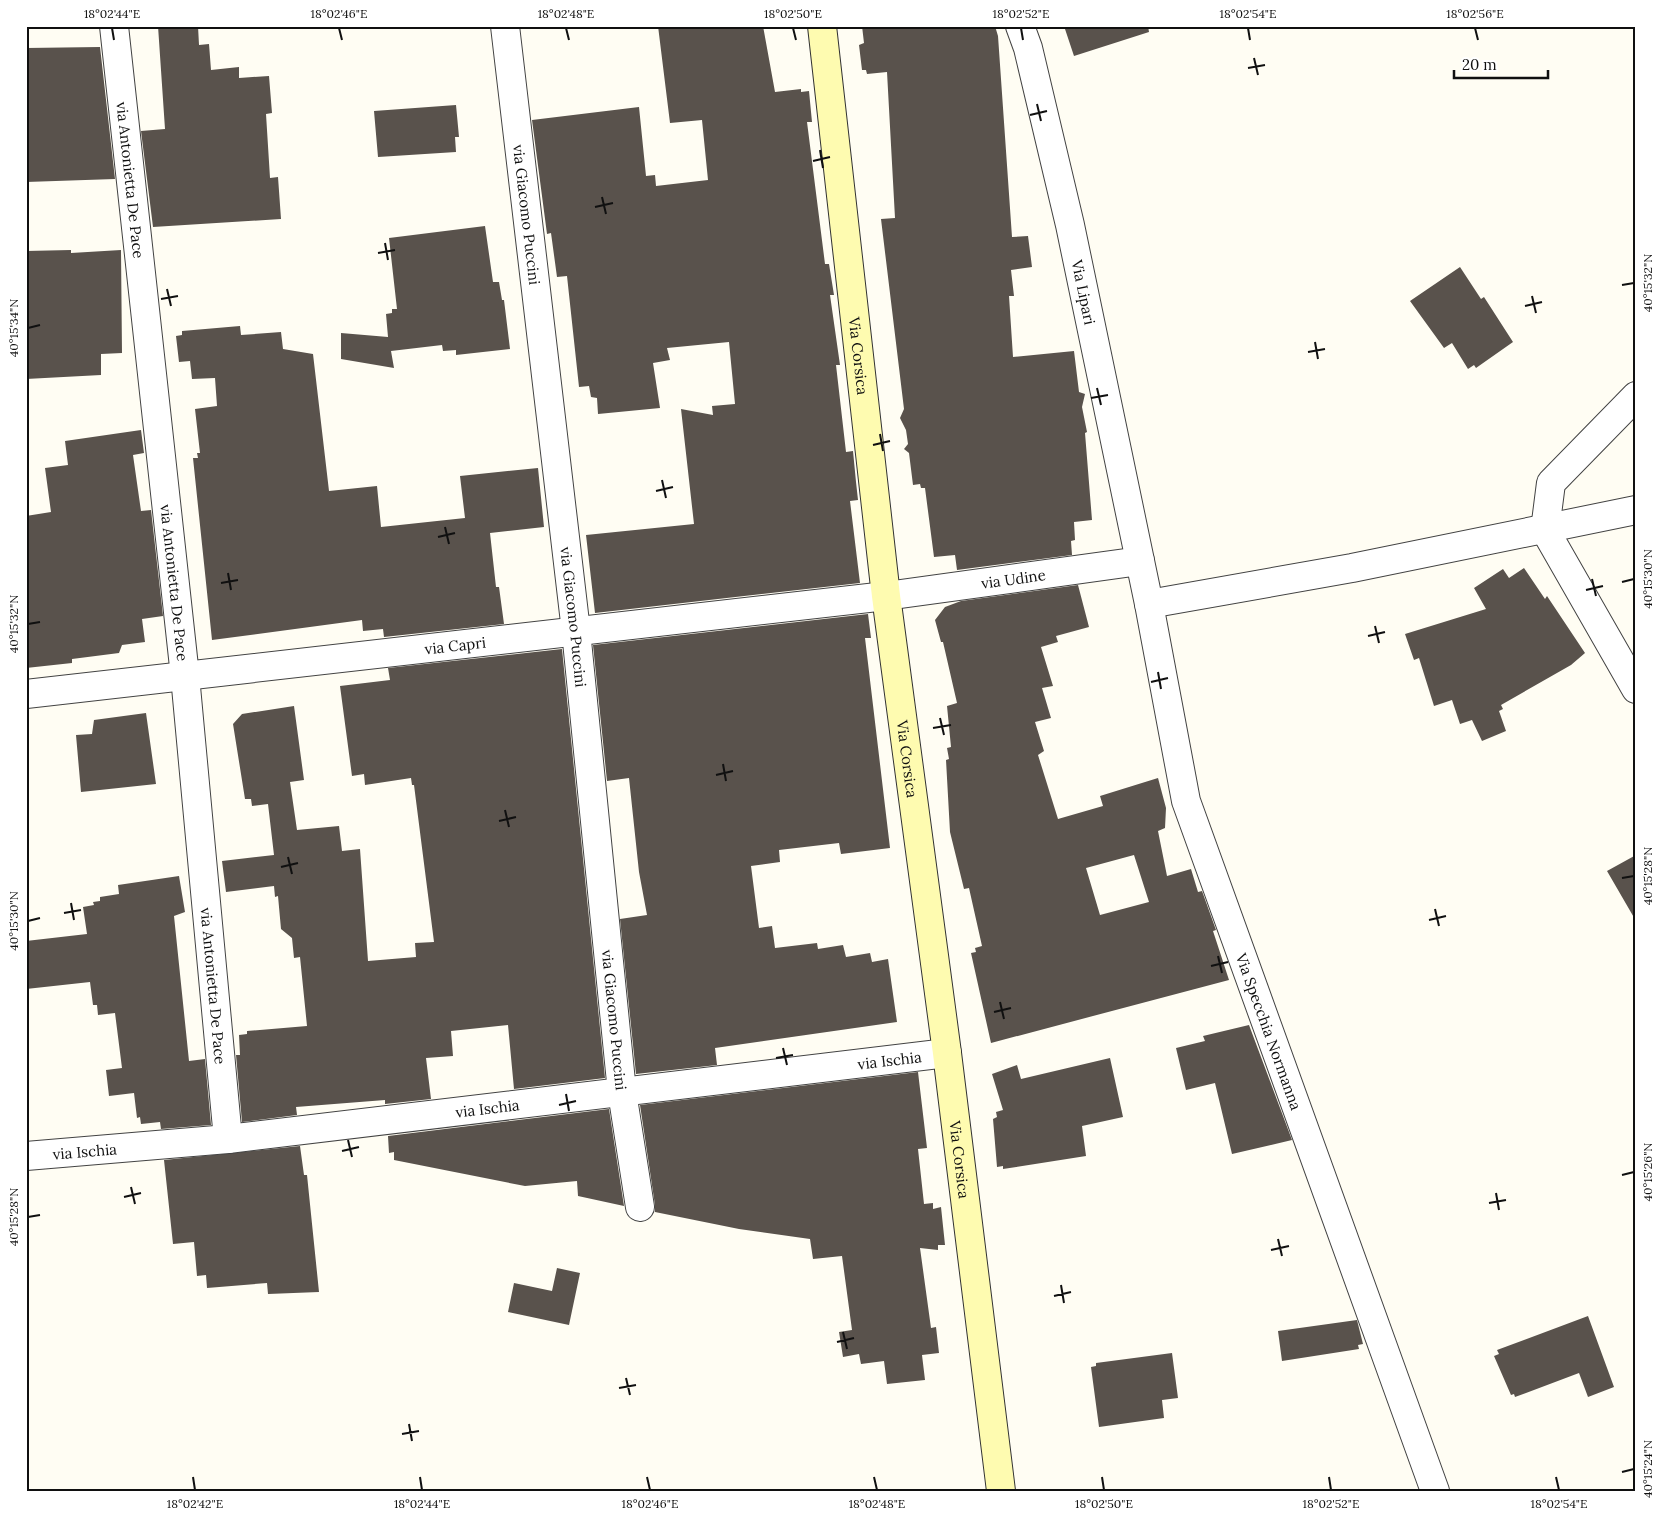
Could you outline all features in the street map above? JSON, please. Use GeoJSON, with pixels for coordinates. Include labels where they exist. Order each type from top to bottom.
{"type":"FeatureCollection","features":[{"type":"Feature","properties":{"kind":"main road","name":"Via Corsica"},"geometry":{"type":"LineString","coordinates":[[822,26],[886,596],[947,1053],[1001,1491]]}},
{"type":"Feature","properties":{"kind":"street","name":"via Antonietta De Pace"},"geometry":{"type":"LineString","coordinates":[[114,26],[185,676],[228,1139]]}},
{"type":"Feature","properties":{"kind":"street","name":"via Giacomo Puccini"},"geometry":{"type":"LineString","coordinates":[[505,26],[576,631],[622,1092],[640,1207]]}},
{"type":"Feature","properties":{"kind":"street","name":"Via Lipari"},"geometry":{"type":"LineString","coordinates":[[1020,26],[1028,48],[1070,226],[1140,561]]}},
{"type":"Feature","properties":{"kind":"street"},"geometry":{"type":"LineString","coordinates":[[1636,396],[1551,484],[1545,530],[1636,689]]}},
{"type":"Feature","properties":{"kind":"street"},"geometry":{"type":"LineString","coordinates":[[1149,604],[1352,568],[1636,510]]}},
{"type":"Feature","properties":{"kind":"street","name":"via Udine"},"geometry":{"type":"LineString","coordinates":[[886,596],[1140,561]]}},
{"type":"Feature","properties":{"kind":"street","name":"Via Specchia Normanna"},"geometry":{"type":"LineString","coordinates":[[1140,561],[1186,801],[1435,1491]]}},
{"type":"Feature","properties":{"kind":"street","name":"via Capri"},"geometry":{"type":"LineString","coordinates":[[26,694],[886,596]]}},
{"type":"Feature","properties":{"kind":"street","name":"via Ischia"},"geometry":{"type":"LineString","coordinates":[[26,1156],[228,1139],[947,1053]]}},
{"type":"Feature","properties":{"kind":"building"},"geometry":{"type":"Polygon","coordinates":[[[158,26],[198,26],[199,45],[209,44],[211,70],[239,67],[239,78],[269,76],[272,113],[266,114],[270,178],[278,177],[281,219],[153,227],[141,131],[165,129],[158,26]]]}},
{"type":"Feature","properties":{"kind":"building"},"geometry":{"type":"Polygon","coordinates":[[[658,26],[763,26],[775,92],[801,89],[801,92],[809,91],[812,122],[807,122],[825,264],[829,264],[834,295],[830,295],[840,365],[836,365],[846,452],[853,451],[858,500],[850,501],[860,583],[595,613],[586,535],[694,524],[681,409],[713,415],[712,406],[735,404],[729,342],[667,348],[670,360],[653,363],[660,408],[598,414],[597,398],[591,397],[589,386],[579,387],[567,276],[557,277],[551,233],[547,234],[532,120],[639,107],[646,176],[655,175],[656,186],[708,180],[702,120],[670,123],[658,26]]]}},
{"type":"Feature","properties":{"kind":"building"},"geometry":{"type":"Polygon","coordinates":[[[862,26],[995,26],[998,36],[1012,237],[1028,236],[1032,267],[1011,270],[1014,296],[1009,296],[1013,357],[1074,351],[1079,392],[1085,394],[1082,407],[1087,432],[1085,433],[1092,520],[1074,522],[1075,540],[1071,541],[1072,555],[957,570],[955,555],[934,557],[925,488],[921,488],[920,484],[913,485],[909,453],[904,449],[908,444],[906,430],[900,418],[904,409],[881,219],[895,218],[887,72],[867,74],[866,70],[862,70],[859,45],[864,43],[862,26]]]}},
{"type":"Feature","properties":{"kind":"building"},"geometry":{"type":"Polygon","coordinates":[[[1064,26],[1148,26],[1149,32],[1074,56],[1064,26]]]}},
{"type":"Feature","properties":{"kind":"building"},"geometry":{"type":"Polygon","coordinates":[[[100,47],[115,179],[26,182],[26,48],[100,47]]]}},
{"type":"Feature","properties":{"kind":"building"},"geometry":{"type":"Polygon","coordinates":[[[456,105],[459,137],[455,137],[456,152],[378,157],[374,111],[456,105]]]}},
{"type":"Feature","properties":{"kind":"building"},"geometry":{"type":"Polygon","coordinates":[[[485,226],[493,282],[499,282],[502,300],[504,300],[510,349],[456,355],[456,350],[443,351],[442,345],[391,351],[394,368],[341,359],[341,333],[388,337],[386,314],[392,313],[392,309],[397,309],[389,238],[485,226]]]}},
{"type":"Feature","properties":{"kind":"building"},"geometry":{"type":"Polygon","coordinates":[[[71,250],[71,253],[121,250],[122,353],[101,354],[101,375],[26,379],[26,251],[71,250]]]}},
{"type":"Feature","properties":{"kind":"building"},"geometry":{"type":"Polygon","coordinates":[[[1460,267],[1481,299],[1484,297],[1513,342],[1476,368],[1474,365],[1468,369],[1452,343],[1444,348],[1410,301],[1460,267]]]}},
{"type":"Feature","properties":{"kind":"building"},"geometry":{"type":"Polygon","coordinates":[[[240,326],[241,335],[281,332],[283,349],[313,354],[329,491],[377,486],[381,527],[465,518],[460,476],[538,468],[544,527],[490,533],[496,587],[499,587],[504,624],[384,637],[383,629],[363,631],[362,620],[212,640],[193,458],[198,458],[197,453],[200,453],[195,409],[217,406],[215,378],[192,379],[190,361],[179,362],[176,336],[182,335],[182,331],[240,326]]]}},
{"type":"Feature","properties":{"kind":"building"},"geometry":{"type":"Polygon","coordinates":[[[141,430],[144,453],[133,455],[141,511],[151,510],[163,616],[142,619],[145,642],[122,645],[119,653],[72,659],[72,663],[26,668],[26,516],[51,512],[45,468],[68,465],[65,441],[141,430]]]}},
{"type":"Feature","properties":{"kind":"building"},"geometry":{"type":"Polygon","coordinates":[[[1524,568],[1545,599],[1547,596],[1585,653],[1571,665],[1501,705],[1503,709],[1499,711],[1506,731],[1482,741],[1472,720],[1460,724],[1452,700],[1434,706],[1419,658],[1414,660],[1405,634],[1486,609],[1474,588],[1503,569],[1509,578],[1524,568]]]}},
{"type":"Feature","properties":{"kind":"building"},"geometry":{"type":"Polygon","coordinates":[[[1078,585],[1089,627],[1056,636],[1058,642],[1041,647],[1053,686],[1042,688],[1051,718],[1035,722],[1044,751],[1038,755],[1058,819],[1103,806],[1100,796],[1158,778],[1166,808],[1165,828],[1158,831],[1167,876],[1191,869],[1198,892],[1202,891],[1216,930],[1213,931],[1229,980],[991,1043],[971,953],[976,952],[975,948],[982,946],[969,888],[964,889],[950,832],[946,760],[949,759],[947,748],[951,747],[947,706],[957,703],[943,642],[941,642],[935,620],[945,607],[961,601],[1078,585]],[[1134,855],[1086,868],[1100,915],[1149,902],[1134,855]]]}},
{"type":"Feature","properties":{"kind":"building"},"geometry":{"type":"Polygon","coordinates":[[[868,614],[871,638],[865,638],[890,848],[841,854],[839,843],[779,850],[780,862],[751,866],[759,928],[772,926],[775,948],[817,943],[818,949],[843,945],[846,957],[870,953],[872,962],[888,959],[897,1022],[715,1048],[717,1065],[636,1074],[620,919],[647,915],[639,872],[629,778],[607,781],[593,645],[868,614]]]}},
{"type":"Feature","properties":{"kind":"building"},"geometry":{"type":"Polygon","coordinates":[[[562,649],[605,1078],[514,1089],[508,1025],[451,1031],[453,1056],[426,1058],[431,1099],[385,1104],[385,1100],[296,1107],[297,1115],[242,1122],[236,1055],[240,1055],[239,1035],[247,1034],[247,1031],[307,1026],[300,957],[294,958],[292,938],[281,929],[278,896],[275,897],[274,886],[226,892],[222,861],[274,855],[268,804],[252,806],[251,799],[245,799],[233,724],[242,714],[294,706],[304,780],[290,782],[297,830],[339,826],[342,851],[360,849],[368,961],[416,957],[415,943],[434,942],[414,785],[412,785],[411,778],[365,785],[364,774],[352,776],[340,686],[390,680],[388,668],[562,649]]]}},
{"type":"Feature","properties":{"kind":"building"},"geometry":{"type":"Polygon","coordinates":[[[146,713],[156,784],[81,792],[76,735],[92,734],[94,720],[146,713]]]}},
{"type":"Feature","properties":{"kind":"building"},"geometry":{"type":"Polygon","coordinates":[[[1636,855],[1636,921],[1607,871],[1636,855]]]}},
{"type":"Feature","properties":{"kind":"building"},"geometry":{"type":"Polygon","coordinates":[[[179,876],[185,912],[174,916],[189,1061],[205,1059],[211,1125],[161,1129],[160,1122],[141,1124],[140,1117],[137,1118],[134,1093],[109,1096],[106,1070],[122,1068],[115,1013],[98,1015],[97,1005],[93,1005],[90,982],[26,989],[26,941],[87,934],[83,907],[94,905],[93,902],[100,901],[100,897],[119,894],[118,885],[179,876]]]}},
{"type":"Feature","properties":{"kind":"building"},"geometry":{"type":"Polygon","coordinates":[[[1249,1025],[1292,1140],[1232,1154],[1215,1083],[1186,1090],[1176,1048],[1205,1041],[1203,1036],[1249,1025]]]}},
{"type":"Feature","properties":{"kind":"building"},"geometry":{"type":"Polygon","coordinates":[[[1110,1058],[1123,1117],[1082,1126],[1086,1156],[1003,1169],[1003,1166],[997,1167],[993,1119],[997,1117],[996,1112],[1003,1110],[992,1074],[1017,1065],[1021,1079],[1110,1058]]]}},
{"type":"Feature","properties":{"kind":"building"},"geometry":{"type":"Polygon","coordinates":[[[918,1072],[927,1148],[918,1149],[924,1204],[933,1203],[933,1209],[941,1207],[945,1245],[938,1245],[938,1250],[920,1248],[931,1328],[936,1327],[939,1353],[922,1355],[925,1380],[887,1384],[884,1361],[861,1364],[859,1354],[843,1357],[839,1332],[852,1330],[842,1256],[813,1259],[810,1239],[739,1229],[655,1212],[640,1105],[918,1072]]]}},
{"type":"Feature","properties":{"kind":"building"},"geometry":{"type":"Polygon","coordinates":[[[609,1109],[624,1206],[578,1196],[577,1181],[525,1186],[394,1160],[394,1152],[389,1153],[388,1136],[609,1109]]]}},
{"type":"Feature","properties":{"kind":"building"},"geometry":{"type":"Polygon","coordinates":[[[300,1146],[304,1175],[307,1175],[319,1292],[268,1294],[267,1283],[207,1288],[206,1275],[197,1276],[194,1242],[173,1244],[164,1160],[300,1146]]]}},
{"type":"Feature","properties":{"kind":"building"},"geometry":{"type":"Polygon","coordinates":[[[557,1268],[580,1273],[569,1325],[508,1312],[514,1283],[552,1291],[557,1268]]]}},
{"type":"Feature","properties":{"kind":"building"},"geometry":{"type":"Polygon","coordinates":[[[1588,1316],[1614,1387],[1588,1397],[1579,1373],[1515,1397],[1514,1394],[1511,1395],[1494,1356],[1499,1354],[1497,1350],[1588,1316]]]}},
{"type":"Feature","properties":{"kind":"building"},"geometry":{"type":"Polygon","coordinates":[[[1357,1320],[1363,1344],[1358,1345],[1359,1349],[1282,1361],[1278,1331],[1357,1320]]]}},
{"type":"Feature","properties":{"kind":"building"},"geometry":{"type":"Polygon","coordinates":[[[1172,1353],[1178,1398],[1162,1400],[1164,1418],[1099,1427],[1091,1367],[1096,1366],[1096,1363],[1172,1353]]]}}]}
